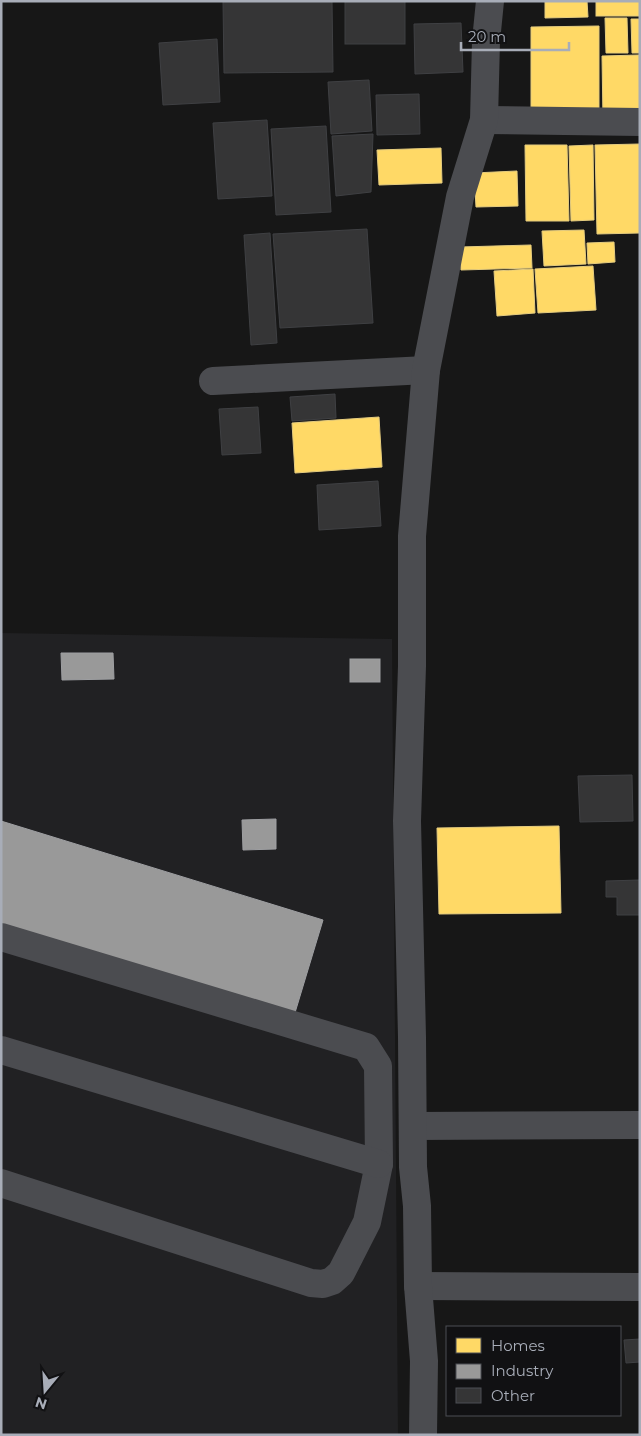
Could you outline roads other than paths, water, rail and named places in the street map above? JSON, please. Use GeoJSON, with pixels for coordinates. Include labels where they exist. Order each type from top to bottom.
{"type":"FeatureCollection","features":[{"type":"Feature","properties":{"kind":"street"},"geometry":{"type":"LineString","coordinates":[[423,1435],[424,1361],[418,1286],[417,1206],[413,1167],[414,1126],[407,821],[412,666],[412,536],[426,370],[460,197],[484,120],[486,41],[490,1]]}},
{"type":"Feature","properties":{"kind":"street"},"geometry":{"type":"LineString","coordinates":[[484,120],[640,122]]}},
{"type":"Feature","properties":{"kind":"street"},"geometry":{"type":"LineString","coordinates":[[213,381],[426,370]]}},
{"type":"Feature","properties":{"kind":"street"},"geometry":{"type":"LineString","coordinates":[[1,937],[366,1047],[378,1066],[379,1164],[367,1222],[341,1273],[332,1281],[323,1284],[311,1282],[1,1183]]}},
{"type":"Feature","properties":{"kind":"street"},"geometry":{"type":"LineString","coordinates":[[1,1050],[379,1164]]}},
{"type":"Feature","properties":{"kind":"street"},"geometry":{"type":"LineString","coordinates":[[414,1126],[640,1125]]}},
{"type":"Feature","properties":{"kind":"street"},"geometry":{"type":"LineString","coordinates":[[418,1286],[640,1287]]}}]}
